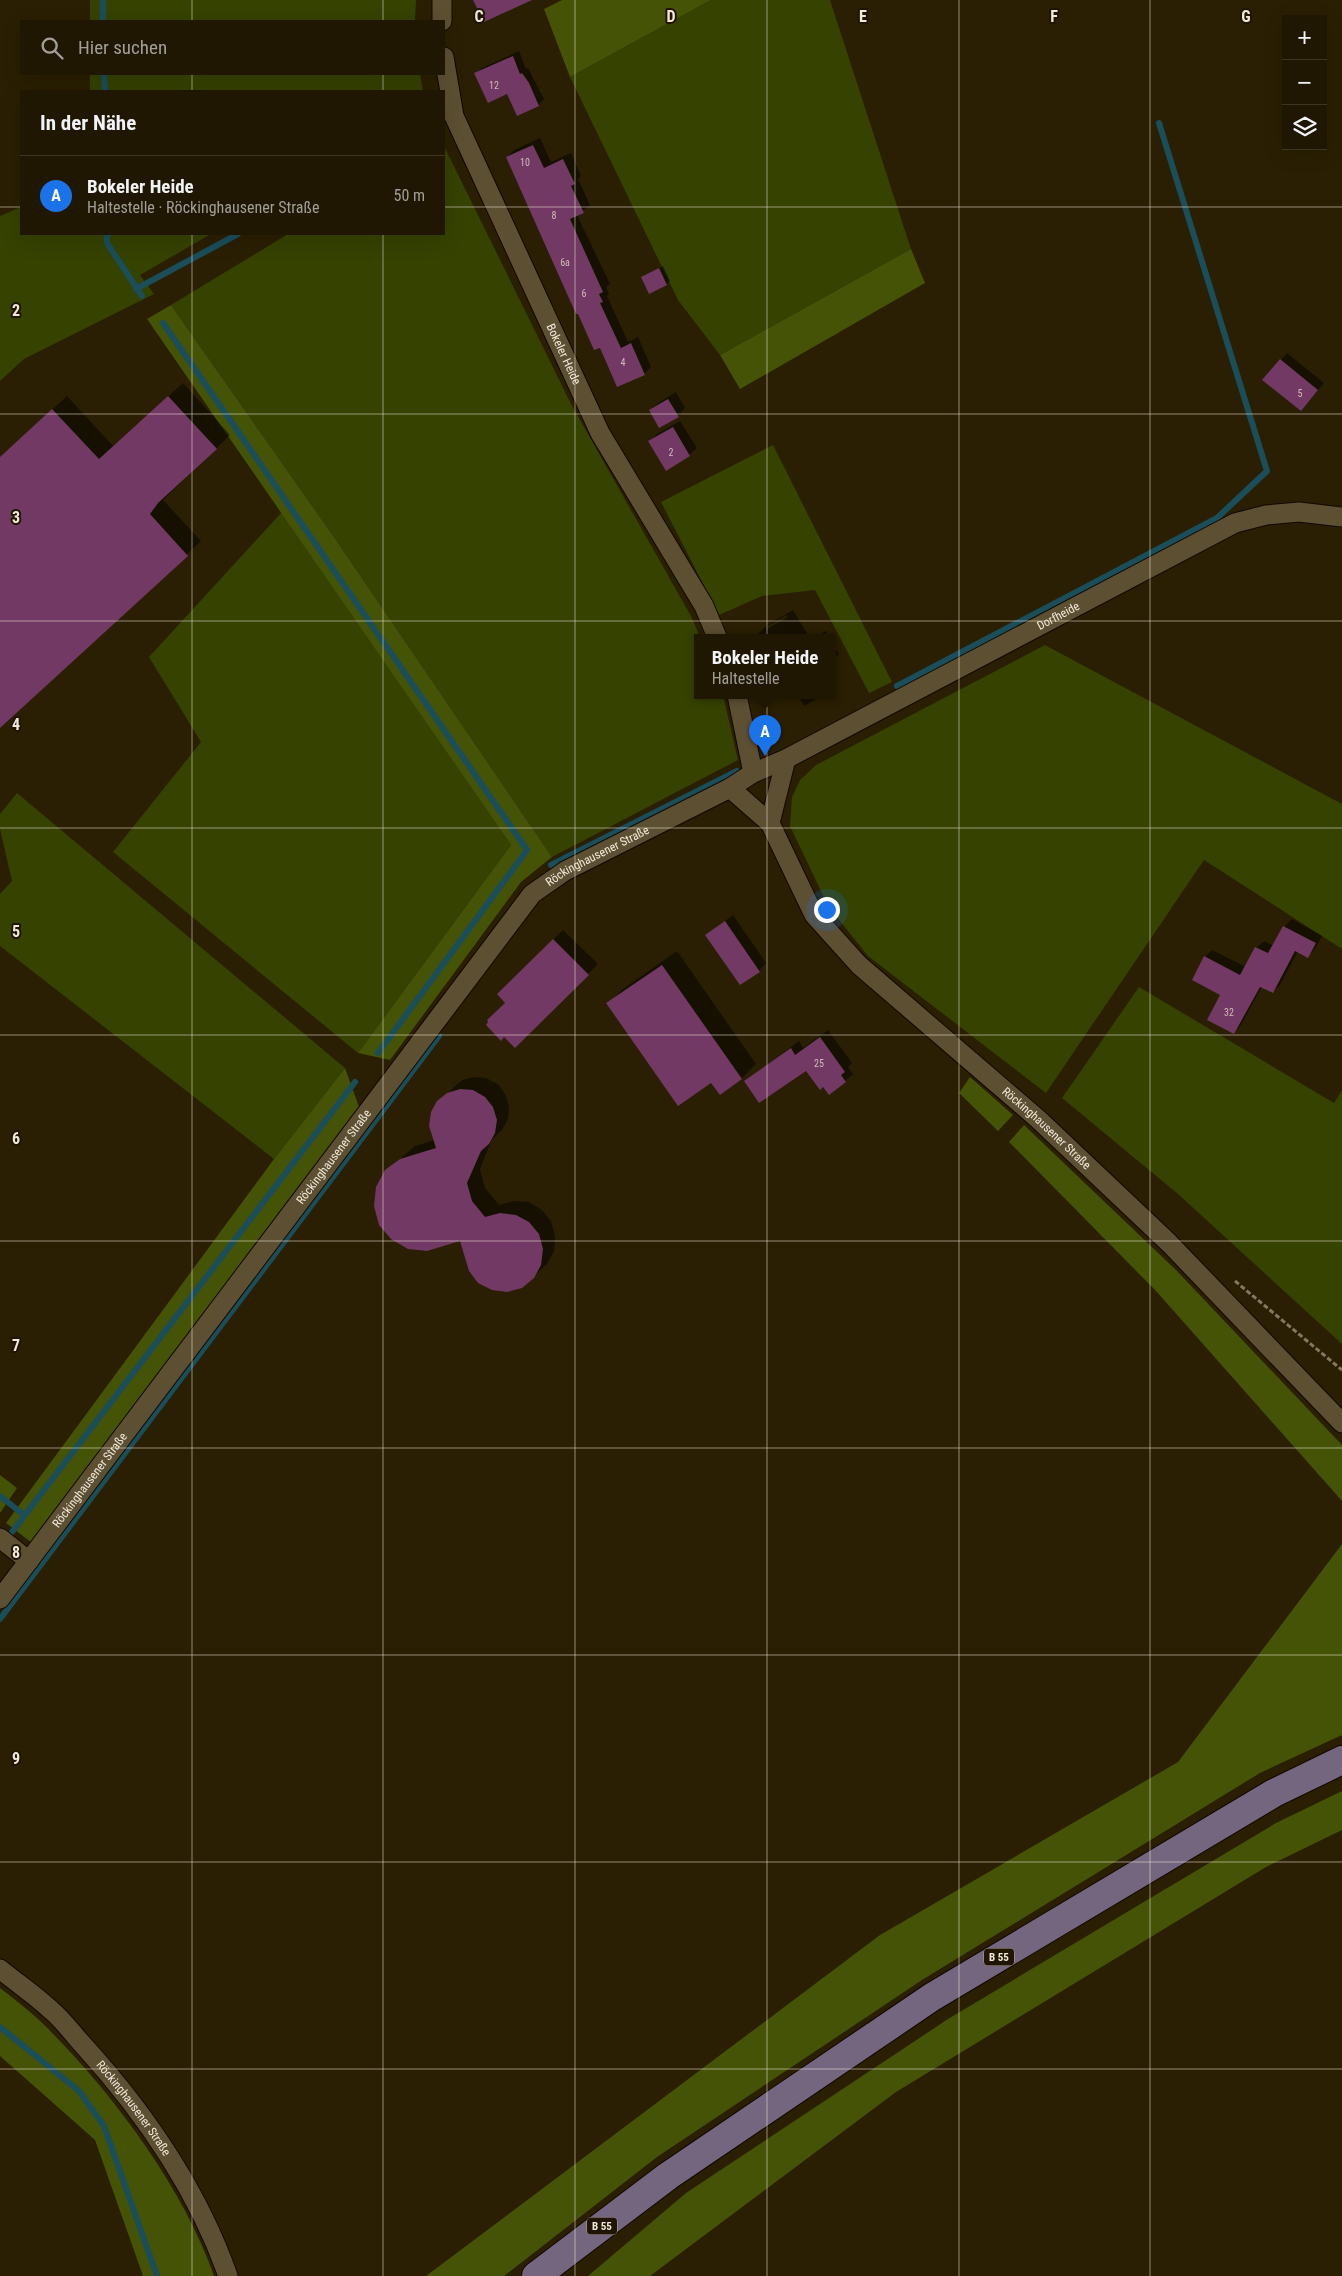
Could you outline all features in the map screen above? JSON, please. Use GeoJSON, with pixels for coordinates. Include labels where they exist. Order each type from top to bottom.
{"type":"FeatureCollection","features":[{"type":"Feature","properties":{"kind":"main road","name":"B 55"},"geometry":{"type":"LineString","coordinates":[[536,2276],[668,2176],[932,1997],[1274,1793],[1342,1760]]}},
{"type":"Feature","properties":{"kind":"street"},"geometry":{"type":"LineString","coordinates":[[442,0],[442,20]]}},
{"type":"Feature","properties":{"kind":"street","name":"Bokeler Heide"},"geometry":{"type":"LineString","coordinates":[[445,63],[454,116],[600,433],[704,606],[716,634]]}},
{"type":"Feature","properties":{"kind":"street","name":"Dorfheide"},"geometry":{"type":"LineString","coordinates":[[786,759],[1235,523],[1266,515],[1299,512],[1342,517]]}},
{"type":"Feature","properties":{"kind":"street"},"geometry":{"type":"LineString","coordinates":[[738,699],[753,773]]}},
{"type":"Feature","properties":{"kind":"street"},"geometry":{"type":"LineString","coordinates":[[770,823],[786,759]]}},
{"type":"Feature","properties":{"kind":"street","name":"Röckinghausener Straße"},"geometry":{"type":"LineString","coordinates":[[0,1599],[384,1087],[532,894],[565,871],[730,788],[753,773],[786,759]]}},
{"type":"Feature","properties":{"kind":"street","name":"Röckinghausener Straße"},"geometry":{"type":"LineString","coordinates":[[730,788],[770,823],[814,915],[860,965],[1038,1119],[1128,1204],[1342,1423]]}},
{"type":"Feature","properties":{"kind":"street"},"geometry":{"type":"LineString","coordinates":[[0,1538],[29,1561]]}},
{"type":"Feature","properties":{"kind":"street","name":"Röckinghausener Straße"},"geometry":{"type":"LineString","coordinates":[[0,1970],[51,2010],[114,2078],[175,2167],[197,2206],[228,2276]]}},
{"type":"Feature","properties":{"kind":"path"},"geometry":{"type":"LineString","coordinates":[[1230,1277],[1342,1370]]}},
{"type":"Feature","properties":{"kind":"green space"},"geometry":{"type":"Polygon","coordinates":[[[90,0],[416,0],[415,20],[90,20],[90,0]]]}},
{"type":"Feature","properties":{"kind":"green space"},"geometry":{"type":"Polygon","coordinates":[[[562,0],[711,0],[570,77],[544,9],[562,0]]]}},
{"type":"Feature","properties":{"kind":"green space"},"geometry":{"type":"Polygon","coordinates":[[[711,0],[830,0],[911,249],[720,355],[678,300],[570,77],[711,0]]]}},
{"type":"Feature","properties":{"kind":"green space"},"geometry":{"type":"Polygon","coordinates":[[[90,75],[420,75],[423,90],[90,90],[90,75]]]}},
{"type":"Feature","properties":{"kind":"green space"},"geometry":{"type":"Polygon","coordinates":[[[445,148],[571,404],[691,616],[699,634],[694,634],[694,699],[724,699],[738,760],[552,857],[336,540],[171,305],[286,235],[445,235],[445,148]]]}},
{"type":"Feature","properties":{"kind":"green space"},"geometry":{"type":"Polygon","coordinates":[[[20,207],[20,235],[209,235],[140,275],[154,294],[24,359],[0,381],[0,216],[20,207]]]}},
{"type":"Feature","properties":{"kind":"green space"},"geometry":{"type":"Polygon","coordinates":[[[911,249],[925,283],[740,389],[720,355],[911,249]]]}},
{"type":"Feature","properties":{"kind":"green space"},"geometry":{"type":"Polygon","coordinates":[[[171,305],[336,540],[552,857],[521,882],[390,1060],[358,1053],[511,845],[147,319],[171,305]]]}},
{"type":"Feature","properties":{"kind":"green space"},"geometry":{"type":"Polygon","coordinates":[[[773,445],[892,682],[869,693],[815,590],[762,596],[719,615],[661,502],[773,445]]]}},
{"type":"Feature","properties":{"kind":"green space"},"geometry":{"type":"Polygon","coordinates":[[[282,512],[511,845],[358,1053],[113,852],[201,742],[149,657],[282,512]]]}},
{"type":"Feature","properties":{"kind":"green space"},"geometry":{"type":"Polygon","coordinates":[[[1045,645],[1342,804],[1342,949],[1204,860],[1046,1093],[868,956],[828,906],[790,826],[792,797],[800,780],[816,765],[1045,645]]]}},
{"type":"Feature","properties":{"kind":"green space"},"geometry":{"type":"Polygon","coordinates":[[[17,793],[345,1068],[274,1159],[0,946],[0,894],[12,881],[0,829],[0,814],[17,793]]]}},
{"type":"Feature","properties":{"kind":"green space"},"geometry":{"type":"Polygon","coordinates":[[[1139,987],[1334,1103],[1342,1090],[1342,1344],[1178,1194],[1062,1098],[1139,987]]]}},
{"type":"Feature","properties":{"kind":"green space"},"geometry":{"type":"Polygon","coordinates":[[[345,1068],[359,1107],[32,1543],[6,1523],[274,1159],[345,1068]]]}},
{"type":"Feature","properties":{"kind":"green space"},"geometry":{"type":"Polygon","coordinates":[[[970,1077],[1013,1115],[998,1131],[959,1093],[970,1077]]]}},
{"type":"Feature","properties":{"kind":"green space"},"geometry":{"type":"Polygon","coordinates":[[[1024,1125],[1176,1270],[1342,1445],[1342,1501],[1156,1291],[1009,1142],[1024,1125]]]}},
{"type":"Feature","properties":{"kind":"green space"},"geometry":{"type":"Polygon","coordinates":[[[0,1475],[17,1488],[0,1513],[0,1475]]]}},
{"type":"Feature","properties":{"kind":"green space"},"geometry":{"type":"Polygon","coordinates":[[[1342,1544],[1342,1735],[1260,1773],[922,1980],[657,2157],[504,2276],[426,2276],[880,1935],[1178,1762],[1342,1544]]]}},
{"type":"Feature","properties":{"kind":"green space"},"geometry":{"type":"Polygon","coordinates":[[[1342,1791],[1342,1830],[1266,1867],[896,2092],[650,2276],[588,2276],[686,2193],[948,2019],[1276,1823],[1342,1791]]]}},
{"type":"Feature","properties":{"kind":"green space"},"geometry":{"type":"Polygon","coordinates":[[[0,1988],[33,2015],[64,2045],[90,2074],[140,2138],[183,2207],[214,2276],[143,2276],[95,2140],[0,2056],[0,1988]]]}},
{"type":"Feature","properties":{"kind":"building"},"geometry":{"type":"Polygon","coordinates":[[[473,0],[532,0],[484,22],[473,0]]]}},
{"type":"Feature","properties":{"kind":"building"},"geometry":{"type":"Polygon","coordinates":[[[513,56],[520,74],[522,73],[529,83],[539,106],[517,116],[507,94],[488,103],[474,73],[513,56]]]}},
{"type":"Feature","properties":{"kind":"building"},"geometry":{"type":"Polygon","coordinates":[[[533,145],[544,168],[563,159],[575,184],[571,186],[584,213],[570,219],[603,292],[599,294],[603,302],[600,303],[621,348],[631,343],[645,375],[617,387],[600,348],[594,350],[578,314],[576,314],[506,157],[533,145]]]}},
{"type":"Feature","properties":{"kind":"building"},"geometry":{"type":"Polygon","coordinates":[[[659,268],[667,285],[649,294],[641,277],[659,268]]]}},
{"type":"Feature","properties":{"kind":"building"},"geometry":{"type":"Polygon","coordinates":[[[1280,359],[1318,390],[1301,411],[1262,380],[1280,359]]]}},
{"type":"Feature","properties":{"kind":"building"},"geometry":{"type":"Polygon","coordinates":[[[168,396],[217,449],[158,503],[150,514],[188,556],[0,728],[0,457],[52,409],[99,459],[168,396]]]}},
{"type":"Feature","properties":{"kind":"building"},"geometry":{"type":"Polygon","coordinates":[[[668,399],[679,417],[659,428],[649,410],[668,399]]]}},
{"type":"Feature","properties":{"kind":"building"},"geometry":{"type":"Polygon","coordinates":[[[673,427],[690,456],[666,471],[648,441],[673,427]]]}},
{"type":"Feature","properties":{"kind":"building"},"geometry":{"type":"Polygon","coordinates":[[[725,921],[760,972],[740,985],[705,935],[725,921]]]}},
{"type":"Feature","properties":{"kind":"building"},"geometry":{"type":"Polygon","coordinates":[[[1283,926],[1316,943],[1308,958],[1295,951],[1273,993],[1260,987],[1234,1034],[1207,1020],[1220,995],[1192,980],[1204,956],[1240,975],[1255,947],[1268,953],[1283,926]]]}},
{"type":"Feature","properties":{"kind":"building"},"geometry":{"type":"Polygon","coordinates":[[[553,939],[589,975],[515,1048],[504,1037],[501,1041],[486,1025],[487,1020],[505,1003],[497,994],[553,939]]]}},
{"type":"Feature","properties":{"kind":"building"},"geometry":{"type":"Polygon","coordinates":[[[662,965],[742,1079],[720,1095],[711,1083],[678,1106],[606,1003],[662,965]]]}},
{"type":"Feature","properties":{"kind":"building"},"geometry":{"type":"Polygon","coordinates":[[[820,1037],[845,1072],[841,1075],[846,1082],[829,1095],[823,1087],[820,1090],[806,1071],[759,1103],[744,1081],[791,1048],[795,1055],[820,1037]]]}},
{"type":"Feature","properties":{"kind":"building"},"geometry":{"type":"Polygon","coordinates":[[[460,1089],[473,1090],[485,1097],[493,1107],[497,1120],[495,1133],[489,1144],[481,1151],[467,1183],[472,1201],[485,1217],[500,1213],[516,1215],[529,1222],[539,1234],[543,1249],[541,1265],[534,1278],[522,1288],[507,1292],[492,1290],[478,1283],[469,1271],[460,1241],[427,1251],[408,1249],[391,1239],[379,1225],[374,1206],[376,1187],[385,1170],[400,1159],[436,1148],[429,1126],[431,1112],[437,1101],[447,1093],[460,1089]]]}},
{"type":"Feature","properties":{"kind":"waterway"},"geometry":{"type":"LineString","coordinates":[[103,0],[103,20]]}},
{"type":"Feature","properties":{"kind":"waterway"},"geometry":{"type":"LineString","coordinates":[[104,75],[105,90]]}},
{"type":"Feature","properties":{"kind":"waterway"},"geometry":{"type":"LineString","coordinates":[[897,686],[1217,518],[1267,471],[1159,123]]}},
{"type":"Feature","properties":{"kind":"waterway"},"geometry":{"type":"LineString","coordinates":[[107,235],[107,243],[142,296]]}},
{"type":"Feature","properties":{"kind":"waterway"},"geometry":{"type":"LineString","coordinates":[[136,289],[236,235]]}},
{"type":"Feature","properties":{"kind":"waterway"},"geometry":{"type":"LineString","coordinates":[[163,323],[527,850],[378,1053]]}},
{"type":"Feature","properties":{"kind":"waterway"},"geometry":{"type":"LineString","coordinates":[[551,865],[737,771]]}},
{"type":"Feature","properties":{"kind":"waterway"},"geometry":{"type":"LineString","coordinates":[[0,1619],[439,1036]]}},
{"type":"Feature","properties":{"kind":"waterway"},"geometry":{"type":"LineString","coordinates":[[12,1532],[355,1082]]}},
{"type":"Feature","properties":{"kind":"waterway"},"geometry":{"type":"LineString","coordinates":[[0,1496],[24,1515]]}},
{"type":"Feature","properties":{"kind":"waterway"},"geometry":{"type":"LineString","coordinates":[[0,2027],[79,2091],[104,2126],[157,2276]]}},
{"type":"Feature","properties":{"kind":"place","name":"Bokeler Heide"},"geometry":{"type":"Point","coordinates":[765,756]}}]}
